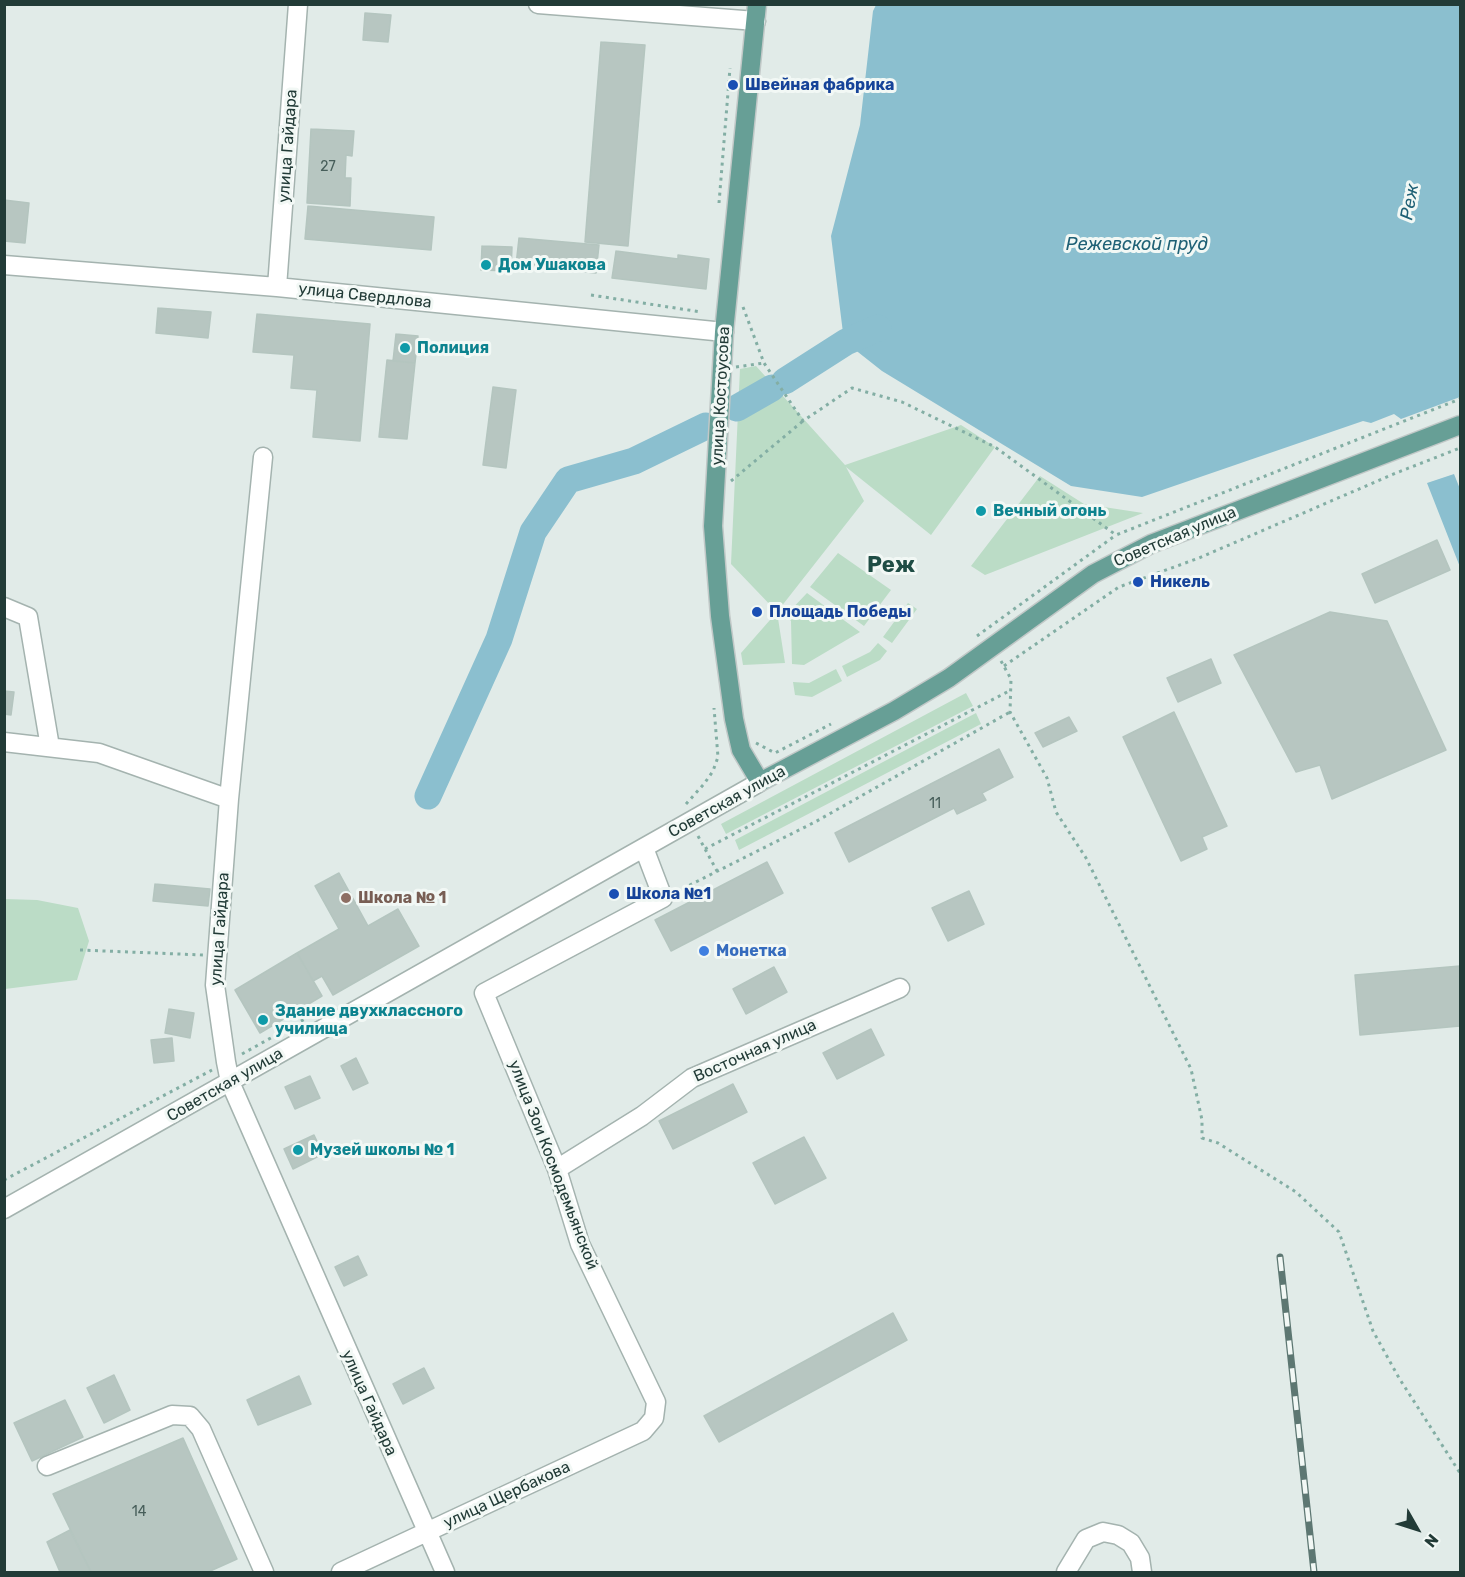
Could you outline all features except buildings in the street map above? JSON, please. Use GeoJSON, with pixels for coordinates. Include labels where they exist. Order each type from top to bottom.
{"type":"FeatureCollection","features":[{"type":"Feature","properties":{"kind":"main road","name":"улица Костоусова"},"geometry":{"type":"LineString","coordinates":[[757,13],[727,295],[713,526],[720,616],[734,719],[741,750],[760,782]]}},
{"type":"Feature","properties":{"kind":"main road","name":"Советская улица"},"geometry":{"type":"LineString","coordinates":[[760,782],[894,711],[949,678],[1093,574],[1151,544],[1461,424]]}},
{"type":"Feature","properties":{"kind":"street","name":"улица Гайдара"},"geometry":{"type":"LineString","coordinates":[[277,287],[298,4]]}},
{"type":"Feature","properties":{"kind":"street"},"geometry":{"type":"LineString","coordinates":[[538,4],[757,13]]}},
{"type":"Feature","properties":{"kind":"street","name":"улица Свердлова"},"geometry":{"type":"LineString","coordinates":[[4,265],[277,287],[724,332]]}},
{"type":"Feature","properties":{"kind":"street","name":"улица Гайдара"},"geometry":{"type":"LineString","coordinates":[[263,457],[229,798],[214,985],[226,1062],[230,1082],[445,1572]]}},
{"type":"Feature","properties":{"kind":"street"},"geometry":{"type":"LineString","coordinates":[[4,607],[28,617],[50,747]]}},
{"type":"Feature","properties":{"kind":"street"},"geometry":{"type":"LineString","coordinates":[[4,741],[99,753],[229,798]]}},
{"type":"Feature","properties":{"kind":"street","name":"Советская улица"},"geometry":{"type":"LineString","coordinates":[[4,1209],[760,782]]}},
{"type":"Feature","properties":{"kind":"street"},"geometry":{"type":"LineString","coordinates":[[644,848],[663,898]]}},
{"type":"Feature","properties":{"kind":"street","name":"улица Зои Космодемьянской"},"geometry":{"type":"LineString","coordinates":[[656,1402],[580,1244],[557,1169],[484,993],[663,898]]}},
{"type":"Feature","properties":{"kind":"street","name":"Восточная улица"},"geometry":{"type":"LineString","coordinates":[[557,1169],[642,1116],[692,1078],[900,988]]}},
{"type":"Feature","properties":{"kind":"street","name":"улица Щербакова"},"geometry":{"type":"LineString","coordinates":[[341,1572],[643,1431],[654,1418],[656,1402]]}},
{"type":"Feature","properties":{"kind":"street"},"geometry":{"type":"LineString","coordinates":[[47,1466],[172,1415],[190,1416],[201,1429],[264,1572]]}},
{"type":"Feature","properties":{"kind":"street"},"geometry":{"type":"LineString","coordinates":[[1066,1572],[1086,1539],[1103,1532],[1118,1535],[1131,1543],[1140,1558],[1142,1572]]}},
{"type":"Feature","properties":{"kind":"path"},"geometry":{"type":"LineString","coordinates":[[718,211],[730,68]]}},
{"type":"Feature","properties":{"kind":"path"},"geometry":{"type":"LineString","coordinates":[[591,294],[709,313]]}},
{"type":"Feature","properties":{"kind":"path"},"geometry":{"type":"LineString","coordinates":[[727,295],[739,297],[764,363],[803,420]]}},
{"type":"Feature","properties":{"kind":"path"},"geometry":{"type":"LineString","coordinates":[[725,486],[803,420],[852,388],[902,402],[995,447],[1116,535]]}},
{"type":"Feature","properties":{"kind":"path"},"geometry":{"type":"LineString","coordinates":[[972,639],[1116,535],[1461,399]]}},
{"type":"Feature","properties":{"kind":"path"},"geometry":{"type":"LineString","coordinates":[[1461,448],[1396,473],[1199,558],[1119,587],[1004,666],[1011,679],[1010,712],[1047,777],[1056,812],[1086,858],[1191,1069],[1202,1120],[1202,1138],[1218,1143],[1296,1192],[1339,1232],[1373,1330],[1399,1378],[1461,1473]]}},
{"type":"Feature","properties":{"kind":"path"},"geometry":{"type":"LineString","coordinates":[[705,849],[1011,690]]}},
{"type":"Feature","properties":{"kind":"path"},"geometry":{"type":"LineString","coordinates":[[714,699],[718,758],[705,784],[683,808],[717,871]]}},
{"type":"Feature","properties":{"kind":"path"},"geometry":{"type":"LineString","coordinates":[[663,898],[815,822],[1010,712]]}},
{"type":"Feature","properties":{"kind":"path"},"geometry":{"type":"LineString","coordinates":[[753,738],[757,744],[775,753],[835,722]]}},
{"type":"Feature","properties":{"kind":"path"},"geometry":{"type":"LineString","coordinates":[[80,950],[217,956]]}},
{"type":"Feature","properties":{"kind":"path"},"geometry":{"type":"LineString","coordinates":[[4,1180],[319,1010]]}},
{"type":"Feature","properties":{"kind":"green space"},"geometry":{"type":"Polygon","coordinates":[[[756,366],[845,465],[961,425],[995,447],[931,535],[846,467],[864,501],[777,612],[731,564],[740,369],[756,366]]]}},
{"type":"Feature","properties":{"kind":"green space"},"geometry":{"type":"Polygon","coordinates":[[[1040,476],[1084,504],[1143,513],[985,575],[971,566],[1040,476]]]}},
{"type":"Feature","properties":{"kind":"green space"},"geometry":{"type":"Polygon","coordinates":[[[838,553],[891,590],[864,626],[810,587],[838,553]]]}},
{"type":"Feature","properties":{"kind":"green space"},"geometry":{"type":"Polygon","coordinates":[[[807,593],[860,632],[804,665],[792,664],[791,621],[786,615],[807,593]]]}},
{"type":"Feature","properties":{"kind":"green space"},"geometry":{"type":"Polygon","coordinates":[[[908,603],[917,609],[892,643],[883,637],[908,603]]]}},
{"type":"Feature","properties":{"kind":"green space"},"geometry":{"type":"Polygon","coordinates":[[[777,612],[785,663],[743,665],[741,653],[777,612]]]}},
{"type":"Feature","properties":{"kind":"green space"},"geometry":{"type":"Polygon","coordinates":[[[878,643],[887,651],[880,660],[847,677],[842,666],[870,652],[878,643]]]}},
{"type":"Feature","properties":{"kind":"green space"},"geometry":{"type":"Polygon","coordinates":[[[836,669],[842,681],[812,697],[795,695],[793,682],[809,683],[836,669]]]}},
{"type":"Feature","properties":{"kind":"green space"},"geometry":{"type":"Polygon","coordinates":[[[966,693],[973,706],[726,834],[721,824],[966,693]]]}},
{"type":"Feature","properties":{"kind":"green space"},"geometry":{"type":"Polygon","coordinates":[[[976,713],[981,724],[739,850],[735,840],[976,713]]]}},
{"type":"Feature","properties":{"kind":"green space"},"geometry":{"type":"Polygon","coordinates":[[[5,899],[37,900],[78,908],[89,941],[77,980],[5,989],[5,899]]]}},
{"type":"Feature","properties":{"kind":"water","name":"Режевской пруд"},"geometry":{"type":"Polygon","coordinates":[[[876,5],[1460,5],[1460,397],[1401,419],[1394,414],[1371,423],[1363,421],[1142,497],[1071,486],[882,371],[844,341],[831,236],[860,125],[873,11],[876,5]]]}},
{"type":"Feature","properties":{"kind":"water"},"geometry":{"type":"Polygon","coordinates":[[[1454,474],[1460,489],[1460,567],[1427,483],[1454,474]]]}},
{"type":"Feature","properties":{"kind":"waterway"},"geometry":{"type":"LineString","coordinates":[[785,381],[846,342],[878,328]]}},
{"type":"Feature","properties":{"kind":"waterway"},"geometry":{"type":"LineString","coordinates":[[737,408],[772,388]]}},
{"type":"Feature","properties":{"kind":"waterway"},"geometry":{"type":"LineString","coordinates":[[428,796],[499,639],[533,532],[568,480],[634,461],[706,426]]}},
{"type":"Feature","properties":{"kind":"railway"},"geometry":{"type":"LineString","coordinates":[[1280,1257],[1314,1572]]}},
{"type":"Feature","properties":{"kind":"place","name":"Швейная фабрика"},"geometry":{"type":"Point","coordinates":[733,85]}},
{"type":"Feature","properties":{"kind":"place","name":"Дом Ушакова"},"geometry":{"type":"Point","coordinates":[486,265]}},
{"type":"Feature","properties":{"kind":"place","name":"Полиция"},"geometry":{"type":"Point","coordinates":[405,348]}},
{"type":"Feature","properties":{"kind":"place","name":"Вечный огонь"},"geometry":{"type":"Point","coordinates":[981,511]}},
{"type":"Feature","properties":{"kind":"place","name":"Никель"},"geometry":{"type":"Point","coordinates":[1138,582]}},
{"type":"Feature","properties":{"kind":"place","name":"Площадь Победы"},"geometry":{"type":"Point","coordinates":[757,612]}},
{"type":"Feature","properties":{"kind":"place","name":"Школа №1"},"geometry":{"type":"Point","coordinates":[614,894]}},
{"type":"Feature","properties":{"kind":"place","name":"Школа № 1"},"geometry":{"type":"Point","coordinates":[346,898]}},
{"type":"Feature","properties":{"kind":"place","name":"Монетка"},"geometry":{"type":"Point","coordinates":[704,951]}},
{"type":"Feature","properties":{"kind":"place","name":"Здание двухклассного училища"},"geometry":{"type":"Point","coordinates":[263,1020]}},
{"type":"Feature","properties":{"kind":"place","name":"Музей школы № 1"},"geometry":{"type":"Point","coordinates":[298,1150]}},
{"type":"Feature","properties":{"kind":"district","name":"Реж"},"geometry":{"type":"Point","coordinates":[891,566]}}]}
